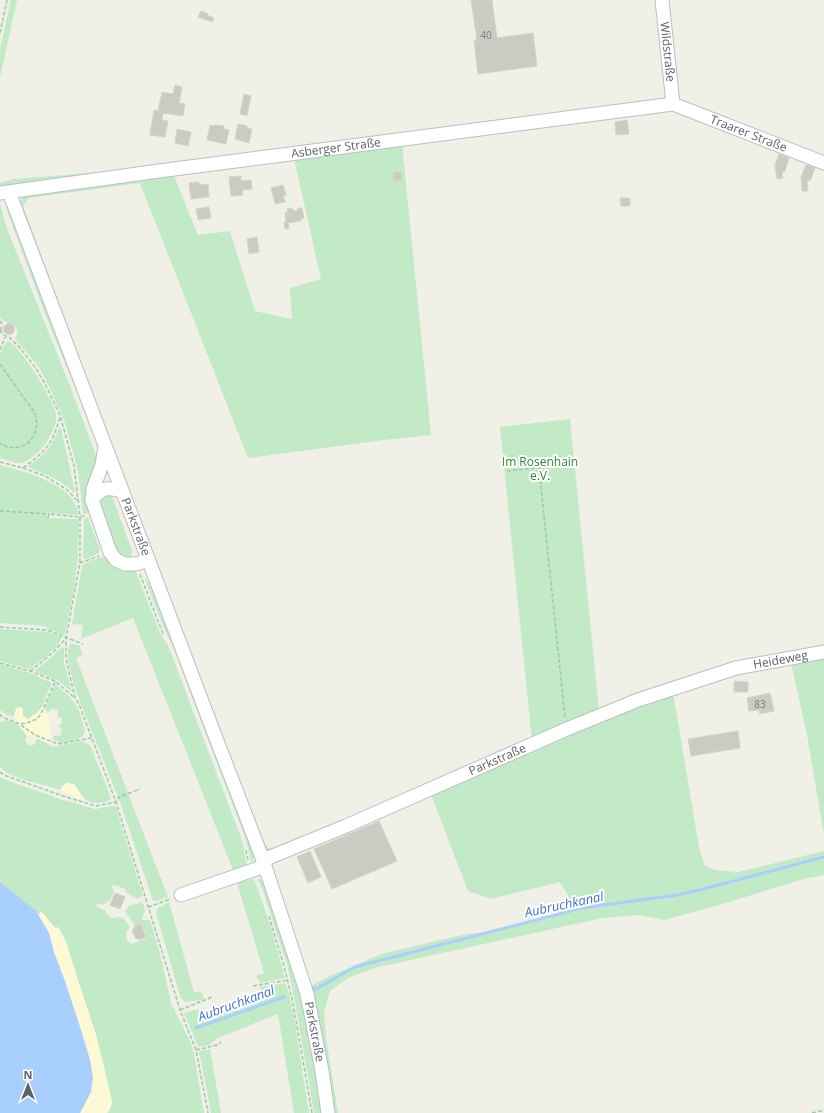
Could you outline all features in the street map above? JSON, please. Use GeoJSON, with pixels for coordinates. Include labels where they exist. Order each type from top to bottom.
{"type":"FeatureCollection","features":[{"type":"Feature","properties":{"kind":"street","name":"Wildstraße"},"geometry":{"type":"LineString","coordinates":[[662,0],[673,104]]}},
{"type":"Feature","properties":{"kind":"street","name":"Traarer Straße"},"geometry":{"type":"LineString","coordinates":[[673,104],[824,163]]}},
{"type":"Feature","properties":{"kind":"street","name":"Asberger Straße"},"geometry":{"type":"LineString","coordinates":[[5,193],[159,171],[673,104]]}},
{"type":"Feature","properties":{"kind":"street","name":"Parkstraße"},"geometry":{"type":"LineString","coordinates":[[5,193],[105,445],[122,491],[143,562],[216,740],[264,863],[307,994],[322,1071],[328,1113]]}},
{"type":"Feature","properties":{"kind":"street"},"geometry":{"type":"LineString","coordinates":[[105,445],[102,465],[93,489],[92,500],[110,552],[116,560],[125,564],[143,562]]}},
{"type":"Feature","properties":{"kind":"street"},"geometry":{"type":"LineString","coordinates":[[92,500],[98,493],[105,489],[112,488],[122,491]]}},
{"type":"Feature","properties":{"kind":"street","name":"Heideweg"},"geometry":{"type":"LineString","coordinates":[[736,668],[824,652]]}},
{"type":"Feature","properties":{"kind":"street","name":"Parkstraße"},"geometry":{"type":"LineString","coordinates":[[264,863],[567,729],[638,700],[736,668]]}},
{"type":"Feature","properties":{"kind":"street"},"geometry":{"type":"LineString","coordinates":[[181,895],[252,871],[264,863]]}},
{"type":"Feature","properties":{"kind":"path"},"geometry":{"type":"LineString","coordinates":[[0,34],[7,0]]}},
{"type":"Feature","properties":{"kind":"path"},"geometry":{"type":"LineString","coordinates":[[0,321],[2,324],[0,330],[2,334],[5,337],[9,337],[35,367],[44,382],[60,415],[74,466],[80,517],[80,563],[66,638],[66,658],[75,698],[116,802],[180,1010],[196,1050],[208,1113]]}},
{"type":"Feature","properties":{"kind":"path"},"geometry":{"type":"LineString","coordinates":[[0,350],[5,337]]}},
{"type":"Feature","properties":{"kind":"path"},"geometry":{"type":"LineString","coordinates":[[0,364],[31,408],[36,418],[34,435],[31,441],[26,445],[13,448],[5,447],[0,443]]}},
{"type":"Feature","properties":{"kind":"path"},"geometry":{"type":"LineString","coordinates":[[23,468],[46,449],[55,434],[60,415]]}},
{"type":"Feature","properties":{"kind":"path"},"geometry":{"type":"LineString","coordinates":[[0,462],[45,476],[66,489],[79,502]]}},
{"type":"Feature","properties":{"kind":"path"},"geometry":{"type":"LineString","coordinates":[[507,471],[570,464]]}},
{"type":"Feature","properties":{"kind":"path"},"geometry":{"type":"LineString","coordinates":[[539,468],[567,729]]}},
{"type":"Feature","properties":{"kind":"path"},"geometry":{"type":"LineString","coordinates":[[0,511],[80,517]]}},
{"type":"Feature","properties":{"kind":"path"},"geometry":{"type":"LineString","coordinates":[[48,518],[49,514]]}},
{"type":"Feature","properties":{"kind":"path"},"geometry":{"type":"LineString","coordinates":[[80,563],[110,552]]}},
{"type":"Feature","properties":{"kind":"path"},"geometry":{"type":"LineString","coordinates":[[143,562],[141,579],[166,638]]}},
{"type":"Feature","properties":{"kind":"path"},"geometry":{"type":"LineString","coordinates":[[0,627],[47,630],[83,644]]}},
{"type":"Feature","properties":{"kind":"path"},"geometry":{"type":"LineString","coordinates":[[30,671],[49,657],[66,638]]}},
{"type":"Feature","properties":{"kind":"path"},"geometry":{"type":"LineString","coordinates":[[0,663],[30,671],[55,681],[75,698]]}},
{"type":"Feature","properties":{"kind":"path"},"geometry":{"type":"LineString","coordinates":[[20,724],[37,719],[41,714],[55,681]]}},
{"type":"Feature","properties":{"kind":"path"},"geometry":{"type":"LineString","coordinates":[[0,714],[2,717],[20,724],[35,735],[58,744],[91,738]]}},
{"type":"Feature","properties":{"kind":"path"},"geometry":{"type":"LineString","coordinates":[[0,772],[4,775],[34,786],[96,806],[116,802],[119,797],[140,790]]}},
{"type":"Feature","properties":{"kind":"path"},"geometry":{"type":"LineString","coordinates":[[245,844],[247,857],[252,871]]}},
{"type":"Feature","properties":{"kind":"path"},"geometry":{"type":"LineString","coordinates":[[148,907],[181,895]]}},
{"type":"Feature","properties":{"kind":"path"},"geometry":{"type":"LineString","coordinates":[[267,910],[294,1003],[312,1113]]}},
{"type":"Feature","properties":{"kind":"path"},"geometry":{"type":"LineString","coordinates":[[253,986],[288,980]]}},
{"type":"Feature","properties":{"kind":"path"},"geometry":{"type":"LineString","coordinates":[[180,1010],[212,997]]}},
{"type":"Feature","properties":{"kind":"path"},"geometry":{"type":"LineString","coordinates":[[196,1050],[217,1045],[221,1042]]}},
{"type":"Feature","properties":{"kind":"path"},"geometry":{"type":"LineString","coordinates":[[812,1113],[824,1110]]}},
{"type":"Feature","properties":{"kind":"green space"},"geometry":{"type":"Polygon","coordinates":[[[11,0],[17,0],[0,77],[0,49],[11,0]]]}},
{"type":"Feature","properties":{"kind":"green space"},"geometry":{"type":"Polygon","coordinates":[[[402,143],[431,435],[248,458],[140,183],[29,198],[23,206],[198,675],[19,202],[24,196],[139,179],[174,176],[198,235],[230,231],[255,311],[292,319],[290,288],[321,279],[294,159],[402,143]]]}},
{"type":"Feature","properties":{"kind":"green space"},"geometry":{"type":"Polygon","coordinates":[[[139,169],[0,190],[0,183],[14,179],[139,169]]]}},
{"type":"Feature","properties":{"kind":"green space"},"geometry":{"type":"Polygon","coordinates":[[[0,203],[6,226],[72,391],[98,461],[90,512],[85,514],[83,513],[78,471],[64,420],[39,367],[15,339],[17,335],[17,328],[2,321],[0,317],[0,203]]]}},
{"type":"Feature","properties":{"kind":"green space"},"geometry":{"type":"Polygon","coordinates":[[[5,205],[12,214],[99,447],[45,314],[5,205]]]}},
{"type":"Feature","properties":{"kind":"green space"},"geometry":{"type":"Polygon","coordinates":[[[7,341],[20,352],[28,362],[49,397],[56,414],[54,429],[44,445],[32,458],[25,462],[18,463],[0,458],[0,354],[7,341]]]}},
{"type":"Feature","properties":{"kind":"green space","name":"Im Rosenhain e.V."},"geometry":{"type":"Polygon","coordinates":[[[570,419],[599,711],[532,741],[500,427],[570,419]]]}},
{"type":"Feature","properties":{"kind":"green space"},"geometry":{"type":"Polygon","coordinates":[[[59,428],[61,428],[74,493],[54,478],[28,467],[44,454],[59,428]]]}},
{"type":"Feature","properties":{"kind":"green space"},"geometry":{"type":"Polygon","coordinates":[[[0,465],[22,471],[48,481],[69,495],[76,504],[78,515],[47,513],[47,518],[79,519],[78,557],[74,590],[65,634],[63,635],[46,628],[46,626],[0,623],[0,465]]]}},
{"type":"Feature","properties":{"kind":"green space"},"geometry":{"type":"Polygon","coordinates":[[[111,493],[131,548],[131,559],[117,555],[99,503],[102,496],[111,493]]]}},
{"type":"Feature","properties":{"kind":"green space"},"geometry":{"type":"Polygon","coordinates":[[[88,517],[100,550],[99,553],[86,559],[83,558],[84,519],[88,517]]]}},
{"type":"Feature","properties":{"kind":"green space"},"geometry":{"type":"Polygon","coordinates":[[[104,556],[136,572],[160,633],[171,653],[242,840],[247,865],[233,870],[133,618],[81,639],[83,625],[72,624],[82,566],[104,556]]]}},
{"type":"Feature","properties":{"kind":"green space"},"geometry":{"type":"Polygon","coordinates":[[[144,577],[157,602],[167,630],[171,636],[255,855],[252,862],[246,840],[173,647],[164,629],[144,577]]]}},
{"type":"Feature","properties":{"kind":"green space"},"geometry":{"type":"Polygon","coordinates":[[[0,629],[48,632],[62,637],[57,647],[29,669],[0,661],[0,629]]]}},
{"type":"Feature","properties":{"kind":"green space"},"geometry":{"type":"Polygon","coordinates":[[[70,644],[79,645],[83,655],[76,658],[168,897],[153,901],[120,802],[75,689],[68,660],[70,644]]]}},
{"type":"Feature","properties":{"kind":"green space"},"geometry":{"type":"Polygon","coordinates":[[[62,647],[64,648],[64,662],[72,692],[59,681],[36,672],[35,670],[62,647]]]}},
{"type":"Feature","properties":{"kind":"green space"},"geometry":{"type":"Polygon","coordinates":[[[824,656],[824,835],[807,735],[791,663],[824,656]]]}},
{"type":"Feature","properties":{"kind":"green space"},"geometry":{"type":"Polygon","coordinates":[[[0,664],[30,673],[52,683],[42,707],[37,713],[28,719],[15,712],[14,717],[7,715],[0,710],[0,664]]]}},
{"type":"Feature","properties":{"kind":"green space"},"geometry":{"type":"Polygon","coordinates":[[[55,684],[69,696],[78,708],[85,730],[83,736],[74,741],[60,743],[54,740],[53,736],[61,735],[62,729],[58,726],[62,723],[61,717],[58,717],[58,711],[56,709],[51,709],[49,712],[46,711],[45,708],[55,684]]]}},
{"type":"Feature","properties":{"kind":"green space"},"geometry":{"type":"Polygon","coordinates":[[[673,692],[699,847],[705,866],[715,870],[738,872],[824,851],[824,875],[807,878],[716,906],[664,920],[639,915],[603,918],[374,968],[348,978],[330,991],[324,1011],[326,1037],[338,1113],[331,1113],[309,987],[381,954],[461,935],[506,929],[556,914],[568,895],[560,882],[491,899],[468,891],[430,792],[673,692]]]}},
{"type":"Feature","properties":{"kind":"green space"},"geometry":{"type":"Polygon","coordinates":[[[7,720],[17,724],[27,736],[25,740],[29,745],[35,744],[37,738],[53,747],[81,741],[90,745],[111,799],[102,803],[92,802],[82,797],[74,784],[67,783],[62,786],[60,790],[20,779],[6,772],[0,767],[0,723],[7,720]]]}},
{"type":"Feature","properties":{"kind":"green space"},"geometry":{"type":"Polygon","coordinates":[[[215,721],[265,844],[268,848],[272,849],[267,852],[264,850],[215,721]]]}},
{"type":"Feature","properties":{"kind":"green space"},"geometry":{"type":"Polygon","coordinates":[[[0,777],[60,799],[95,809],[113,806],[116,807],[143,896],[137,899],[126,892],[126,889],[114,885],[112,886],[114,892],[110,901],[102,905],[98,903],[96,906],[106,911],[107,915],[111,918],[119,917],[124,919],[130,927],[126,932],[127,940],[132,944],[147,938],[142,924],[135,926],[125,911],[129,906],[142,902],[145,909],[142,920],[150,920],[160,953],[171,1003],[191,1043],[204,1113],[107,1113],[112,1102],[106,1075],[96,1035],[66,941],[41,912],[39,914],[0,882],[0,777]]]}},
{"type":"Feature","properties":{"kind":"green space"},"geometry":{"type":"Polygon","coordinates":[[[257,878],[264,881],[302,996],[323,1113],[314,1113],[295,1002],[287,965],[263,891],[257,878]]]}},
{"type":"Feature","properties":{"kind":"green space"},"geometry":{"type":"Polygon","coordinates":[[[254,879],[271,927],[285,978],[260,983],[256,976],[264,973],[237,883],[254,879]]]}},
{"type":"Feature","properties":{"kind":"green space"},"geometry":{"type":"Polygon","coordinates":[[[169,902],[194,992],[201,991],[204,998],[202,1000],[185,1002],[180,996],[156,913],[158,908],[169,902]]]}},
{"type":"Feature","properties":{"kind":"green space"},"geometry":{"type":"Polygon","coordinates":[[[286,983],[293,1010],[309,1113],[294,1113],[278,1014],[218,1038],[209,1045],[198,1047],[184,1013],[198,1009],[211,1014],[260,997],[260,987],[286,983]]]}},
{"type":"Feature","properties":{"kind":"green space"},"geometry":{"type":"Polygon","coordinates":[[[210,1049],[221,1113],[211,1113],[199,1051],[210,1049]]]}},
{"type":"Feature","properties":{"kind":"sand"},"geometry":{"type":"Polygon","coordinates":[[[44,706],[50,719],[51,733],[50,741],[45,742],[32,736],[27,736],[20,727],[19,722],[14,717],[16,708],[21,707],[23,709],[23,716],[28,719],[44,706]]]}},
{"type":"Feature","properties":{"kind":"sand"},"geometry":{"type":"Polygon","coordinates":[[[67,783],[74,784],[85,800],[60,790],[62,786],[67,783]]]}},
{"type":"Feature","properties":{"kind":"sand"},"geometry":{"type":"Polygon","coordinates":[[[41,911],[55,928],[58,927],[66,941],[96,1035],[112,1102],[107,1113],[80,1113],[93,1077],[90,1060],[49,933],[39,914],[41,911]]]}},
{"type":"Feature","properties":{"kind":"water"},"geometry":{"type":"Polygon","coordinates":[[[0,882],[36,911],[49,933],[54,952],[82,1033],[90,1060],[93,1077],[91,1092],[80,1113],[0,1113],[0,882]]]}},
{"type":"Feature","properties":{"kind":"building"},"geometry":{"type":"Polygon","coordinates":[[[471,0],[492,0],[497,38],[533,33],[537,66],[478,74],[474,40],[477,40],[471,0]]]}},
{"type":"Feature","properties":{"kind":"building"},"geometry":{"type":"Polygon","coordinates":[[[201,11],[214,18],[212,22],[198,17],[201,11]]]}},
{"type":"Feature","properties":{"kind":"building"},"geometry":{"type":"Polygon","coordinates":[[[175,85],[182,87],[179,103],[185,104],[183,116],[163,113],[162,120],[168,121],[165,137],[150,135],[154,110],[158,111],[162,92],[173,94],[175,85]]]}},
{"type":"Feature","properties":{"kind":"building"},"geometry":{"type":"Polygon","coordinates":[[[244,94],[251,96],[247,116],[240,114],[244,94]]]}},
{"type":"Feature","properties":{"kind":"building"},"geometry":{"type":"Polygon","coordinates":[[[627,120],[629,134],[616,135],[615,122],[627,120]]]}},
{"type":"Feature","properties":{"kind":"building"},"geometry":{"type":"Polygon","coordinates":[[[238,124],[252,129],[249,143],[235,139],[238,124]]]}},
{"type":"Feature","properties":{"kind":"building"},"geometry":{"type":"Polygon","coordinates":[[[210,125],[224,126],[224,129],[229,130],[226,144],[207,140],[210,125]]]}},
{"type":"Feature","properties":{"kind":"building"},"geometry":{"type":"Polygon","coordinates":[[[177,129],[191,132],[188,146],[175,143],[177,129]]]}},
{"type":"Feature","properties":{"kind":"building"},"geometry":{"type":"Polygon","coordinates":[[[779,154],[789,158],[785,171],[782,172],[783,178],[777,179],[775,165],[779,154]]]}},
{"type":"Feature","properties":{"kind":"building"},"geometry":{"type":"Polygon","coordinates":[[[806,165],[815,168],[810,181],[807,180],[808,191],[802,191],[801,177],[806,165]]]}},
{"type":"Feature","properties":{"kind":"building"},"geometry":{"type":"Polygon","coordinates":[[[401,172],[402,180],[394,181],[393,173],[401,172]]]}},
{"type":"Feature","properties":{"kind":"building"},"geometry":{"type":"Polygon","coordinates":[[[241,176],[241,181],[251,180],[252,189],[242,190],[243,195],[231,196],[229,177],[241,176]]]}},
{"type":"Feature","properties":{"kind":"building"},"geometry":{"type":"Polygon","coordinates":[[[199,182],[199,185],[208,184],[209,197],[191,199],[189,183],[199,182]]]}},
{"type":"Feature","properties":{"kind":"building"},"geometry":{"type":"Polygon","coordinates":[[[283,185],[286,195],[283,196],[285,202],[275,204],[271,188],[283,185]]]}},
{"type":"Feature","properties":{"kind":"building"},"geometry":{"type":"Polygon","coordinates":[[[620,198],[630,198],[630,206],[621,206],[620,198]]]}},
{"type":"Feature","properties":{"kind":"building"},"geometry":{"type":"Polygon","coordinates":[[[209,207],[211,218],[198,220],[196,209],[209,207]]]}},
{"type":"Feature","properties":{"kind":"building"},"geometry":{"type":"Polygon","coordinates":[[[292,208],[293,211],[298,210],[298,208],[302,208],[304,218],[301,219],[301,221],[288,223],[289,228],[285,229],[285,213],[288,212],[287,209],[292,208]]]}},
{"type":"Feature","properties":{"kind":"building"},"geometry":{"type":"Polygon","coordinates":[[[257,237],[259,252],[249,254],[247,239],[257,237]]]}},
{"type":"Feature","properties":{"kind":"building"},"geometry":{"type":"Polygon","coordinates":[[[7,324],[11,324],[13,325],[13,333],[7,334],[4,331],[4,327],[7,324]]]}},
{"type":"Feature","properties":{"kind":"building"},"geometry":{"type":"Polygon","coordinates":[[[734,681],[748,682],[748,692],[734,692],[734,681]]]}},
{"type":"Feature","properties":{"kind":"building"},"geometry":{"type":"Polygon","coordinates":[[[770,693],[774,711],[760,714],[759,710],[749,711],[747,698],[770,693]]]}},
{"type":"Feature","properties":{"kind":"building"},"geometry":{"type":"Polygon","coordinates":[[[738,731],[740,748],[691,756],[688,739],[738,731]]]}},
{"type":"Feature","properties":{"kind":"building"},"geometry":{"type":"Polygon","coordinates":[[[379,821],[397,861],[332,889],[314,849],[379,821]]]}},
{"type":"Feature","properties":{"kind":"building"},"geometry":{"type":"Polygon","coordinates":[[[310,851],[321,877],[308,883],[297,857],[310,851]]]}},
{"type":"Feature","properties":{"kind":"building"},"geometry":{"type":"Polygon","coordinates":[[[115,893],[125,897],[120,909],[110,905],[115,893]]]}},
{"type":"Feature","properties":{"kind":"building"},"geometry":{"type":"Polygon","coordinates":[[[141,924],[146,937],[139,940],[138,938],[136,939],[132,930],[134,927],[141,924]]]}},
{"type":"Feature","properties":{"kind":"waterway","name":"Aubruchkanal"},"geometry":{"type":"LineString","coordinates":[[313,989],[318,988],[355,967],[582,908],[677,895],[824,857]]}},
{"type":"Feature","properties":{"kind":"waterway","name":"Aubruchkanal"},"geometry":{"type":"LineString","coordinates":[[196,1028],[284,997]]}}]}
